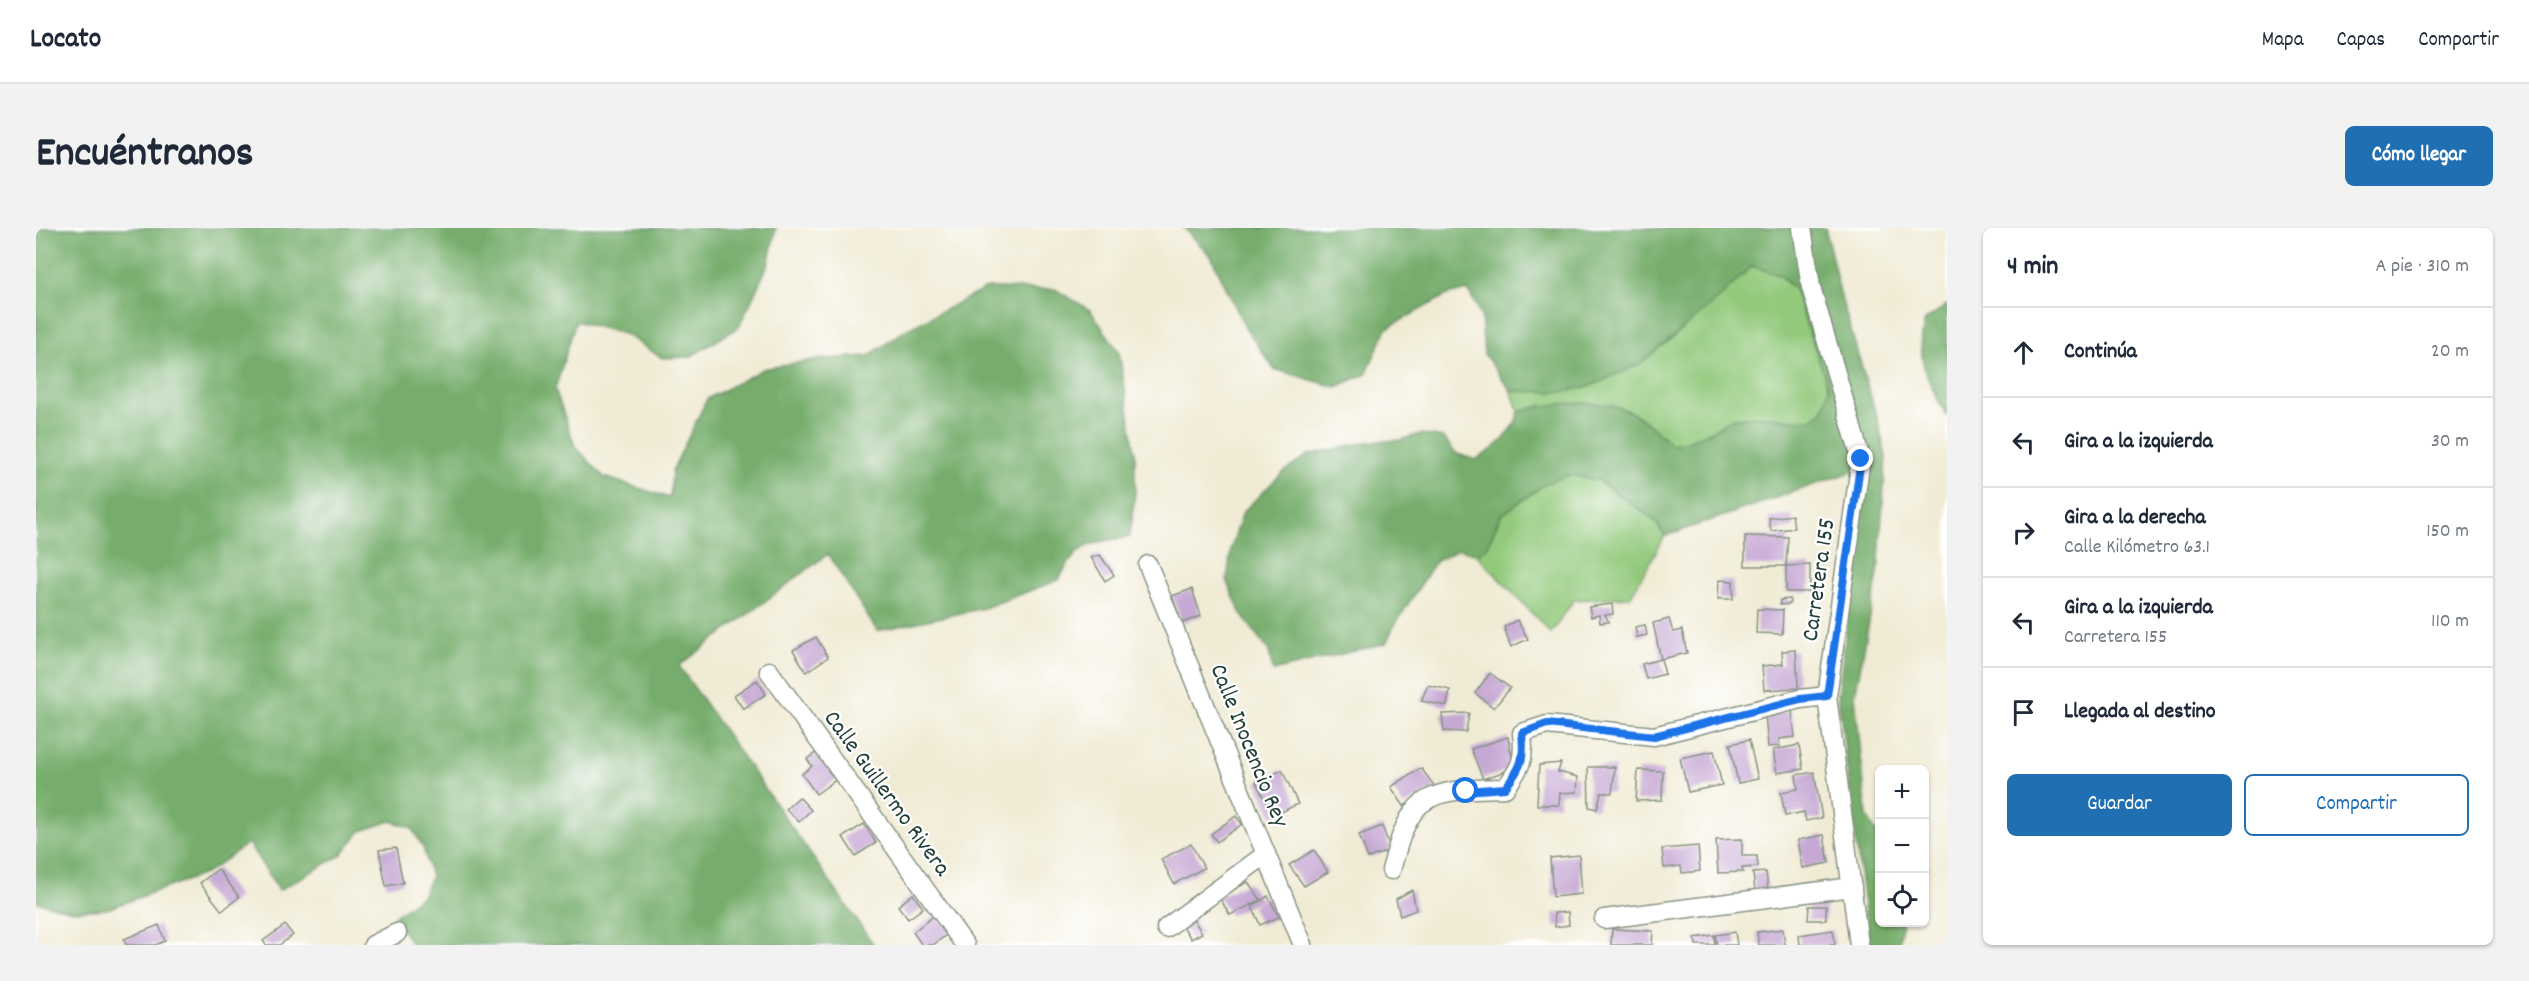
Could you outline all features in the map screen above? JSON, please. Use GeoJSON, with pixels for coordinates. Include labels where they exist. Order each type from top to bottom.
{"type":"FeatureCollection","features":[{"type":"Feature","properties":{"kind":"street","name":"Carretera 155"},"geometry":{"type":"LineString","coordinates":[[1802,228],[1811,287],[1861,459],[1827,696],[1859,945]]}},
{"type":"Feature","properties":{"kind":"street","name":"Calle Inocencio Rey"},"geometry":{"type":"LineString","coordinates":[[1148,565],[1303,945]]}},
{"type":"Feature","properties":{"kind":"street","name":"Calle Guillermo Rivera"},"geometry":{"type":"LineString","coordinates":[[769,671],[965,945]]}},
{"type":"Feature","properties":{"kind":"street"},"geometry":{"type":"LineString","coordinates":[[1391,870],[1406,825],[1416,809],[1426,800],[1445,794],[1505,788],[1518,772],[1524,754],[1522,733],[1547,724],[1654,736],[1800,699],[1827,696]]}},
{"type":"Feature","properties":{"kind":"street"},"geometry":{"type":"LineString","coordinates":[[1166,928],[1266,854]]}},
{"type":"Feature","properties":{"kind":"street"},"geometry":{"type":"LineString","coordinates":[[1604,919],[1852,887]]}},
{"type":"Feature","properties":{"kind":"street"},"geometry":{"type":"LineString","coordinates":[[373,945],[397,933]]}},
{"type":"Feature","properties":{"kind":"green space"},"geometry":{"type":"Polygon","coordinates":[[[36,228],[776,228],[768,265],[739,327],[690,357],[662,358],[627,335],[576,321],[555,389],[575,446],[604,477],[670,498],[672,471],[707,399],[763,369],[813,360],[868,356],[906,330],[987,288],[1055,289],[1090,310],[1119,352],[1135,452],[1135,493],[1130,537],[1087,546],[1072,558],[1059,580],[984,608],[877,631],[828,554],[679,666],[874,945],[412,945],[393,917],[422,896],[431,877],[423,847],[412,828],[391,821],[361,831],[340,856],[279,890],[248,843],[207,873],[107,909],[73,911],[36,902],[36,228]]]}},
{"type":"Feature","properties":{"kind":"green space"},"geometry":{"type":"Polygon","coordinates":[[[1184,228],[1825,228],[1842,301],[1878,421],[1886,457],[1878,574],[1855,696],[1867,816],[1875,830],[1875,927],[1901,927],[1899,945],[1869,945],[1838,696],[1866,467],[1665,536],[1654,520],[1598,480],[1569,475],[1546,483],[1500,516],[1487,548],[1476,554],[1459,549],[1436,561],[1394,626],[1386,643],[1273,671],[1269,651],[1241,614],[1227,581],[1231,548],[1243,512],[1281,474],[1308,455],[1367,442],[1401,440],[1420,434],[1444,438],[1455,453],[1475,460],[1508,434],[1519,412],[1562,404],[1593,403],[1622,409],[1644,420],[1671,444],[1685,442],[1708,433],[1734,418],[1764,416],[1789,420],[1813,419],[1823,410],[1829,389],[1795,290],[1780,275],[1752,266],[1717,300],[1640,364],[1588,387],[1561,392],[1511,391],[1484,354],[1481,316],[1468,290],[1447,295],[1387,328],[1366,374],[1336,387],[1274,369],[1245,327],[1211,256],[1184,228]]]}},
{"type":"Feature","properties":{"kind":"green space"},"geometry":{"type":"Polygon","coordinates":[[[1752,266],[1780,275],[1795,290],[1829,389],[1823,410],[1812,419],[1789,420],[1764,416],[1734,418],[1708,433],[1685,442],[1671,444],[1635,414],[1540,406],[1519,412],[1511,391],[1561,392],[1669,341],[1752,266]]]}},
{"type":"Feature","properties":{"kind":"green space"},"geometry":{"type":"Polygon","coordinates":[[[1947,305],[1947,417],[1929,382],[1921,348],[1925,320],[1947,305]]]}},
{"type":"Feature","properties":{"kind":"green space"},"geometry":{"type":"Polygon","coordinates":[[[1569,474],[1597,480],[1654,520],[1665,536],[1630,597],[1574,600],[1551,633],[1476,554],[1487,548],[1500,516],[1546,483],[1569,474]]]}},
{"type":"Feature","properties":{"kind":"building"},"geometry":{"type":"Polygon","coordinates":[[[1792,515],[1794,528],[1771,531],[1769,518],[1792,515]]]}},
{"type":"Feature","properties":{"kind":"building"},"geometry":{"type":"Polygon","coordinates":[[[1745,536],[1788,537],[1786,566],[1745,566],[1745,536]]]}},
{"type":"Feature","properties":{"kind":"building"},"geometry":{"type":"Polygon","coordinates":[[[1100,555],[1114,575],[1105,581],[1091,557],[1100,555]]]}},
{"type":"Feature","properties":{"kind":"building"},"geometry":{"type":"Polygon","coordinates":[[[1810,565],[1810,592],[1786,592],[1786,566],[1810,565]]]}},
{"type":"Feature","properties":{"kind":"building"},"geometry":{"type":"Polygon","coordinates":[[[1719,580],[1733,581],[1733,599],[1718,599],[1719,580]]]}},
{"type":"Feature","properties":{"kind":"building"},"geometry":{"type":"Polygon","coordinates":[[[1192,589],[1201,616],[1182,623],[1172,596],[1192,589]]]}},
{"type":"Feature","properties":{"kind":"building"},"geometry":{"type":"Polygon","coordinates":[[[1790,599],[1790,604],[1780,605],[1780,600],[1790,599]]]}},
{"type":"Feature","properties":{"kind":"building"},"geometry":{"type":"Polygon","coordinates":[[[1612,604],[1613,614],[1605,615],[1609,622],[1600,623],[1599,615],[1591,617],[1589,607],[1612,604]]]}},
{"type":"Feature","properties":{"kind":"building"},"geometry":{"type":"Polygon","coordinates":[[[1757,609],[1783,610],[1782,634],[1756,633],[1757,609]]]}},
{"type":"Feature","properties":{"kind":"building"},"geometry":{"type":"Polygon","coordinates":[[[1669,619],[1673,632],[1682,630],[1687,653],[1661,659],[1653,623],[1669,619]]]}},
{"type":"Feature","properties":{"kind":"building"},"geometry":{"type":"Polygon","coordinates":[[[1517,620],[1528,639],[1511,647],[1504,627],[1517,620]]]}},
{"type":"Feature","properties":{"kind":"building"},"geometry":{"type":"Polygon","coordinates":[[[1645,625],[1647,635],[1637,637],[1635,627],[1645,625]]]}},
{"type":"Feature","properties":{"kind":"building"},"geometry":{"type":"Polygon","coordinates":[[[816,637],[828,657],[806,672],[793,650],[816,637]]]}},
{"type":"Feature","properties":{"kind":"building"},"geometry":{"type":"Polygon","coordinates":[[[1796,650],[1798,688],[1764,690],[1762,666],[1783,664],[1782,651],[1796,650]]]}},
{"type":"Feature","properties":{"kind":"building"},"geometry":{"type":"Polygon","coordinates":[[[1661,659],[1665,674],[1646,679],[1642,664],[1661,659]]]}},
{"type":"Feature","properties":{"kind":"building"},"geometry":{"type":"Polygon","coordinates":[[[1490,673],[1510,688],[1494,708],[1475,693],[1490,673]]]}},
{"type":"Feature","properties":{"kind":"building"},"geometry":{"type":"Polygon","coordinates":[[[757,680],[766,694],[743,709],[734,695],[757,680]]]}},
{"type":"Feature","properties":{"kind":"building"},"geometry":{"type":"Polygon","coordinates":[[[1428,685],[1450,690],[1447,706],[1421,701],[1428,685]]]}},
{"type":"Feature","properties":{"kind":"building"},"geometry":{"type":"Polygon","coordinates":[[[1792,711],[1795,737],[1779,739],[1780,746],[1768,747],[1765,714],[1792,711]]]}},
{"type":"Feature","properties":{"kind":"building"},"geometry":{"type":"Polygon","coordinates":[[[1469,713],[1466,732],[1444,731],[1442,714],[1469,713]]]}},
{"type":"Feature","properties":{"kind":"building"},"geometry":{"type":"Polygon","coordinates":[[[1508,737],[1514,768],[1483,779],[1471,749],[1508,737]]]}},
{"type":"Feature","properties":{"kind":"building"},"geometry":{"type":"Polygon","coordinates":[[[1749,740],[1758,779],[1738,783],[1730,744],[1749,740]]]}},
{"type":"Feature","properties":{"kind":"building"},"geometry":{"type":"Polygon","coordinates":[[[1799,745],[1803,769],[1777,773],[1773,750],[1799,745]]]}},
{"type":"Feature","properties":{"kind":"building"},"geometry":{"type":"Polygon","coordinates":[[[1714,751],[1722,785],[1688,792],[1680,758],[1714,751]]]}},
{"type":"Feature","properties":{"kind":"building"},"geometry":{"type":"Polygon","coordinates":[[[817,752],[837,779],[816,794],[802,774],[812,766],[807,759],[817,752]]]}},
{"type":"Feature","properties":{"kind":"building"},"geometry":{"type":"Polygon","coordinates":[[[1561,763],[1558,772],[1578,777],[1577,792],[1560,793],[1559,805],[1537,805],[1539,765],[1561,763]]]}},
{"type":"Feature","properties":{"kind":"building"},"geometry":{"type":"Polygon","coordinates":[[[1588,767],[1615,767],[1612,793],[1601,793],[1597,809],[1589,807],[1588,767]]]}},
{"type":"Feature","properties":{"kind":"building"},"geometry":{"type":"Polygon","coordinates":[[[1421,768],[1436,788],[1404,806],[1391,787],[1421,768]]]}},
{"type":"Feature","properties":{"kind":"building"},"geometry":{"type":"Polygon","coordinates":[[[1282,770],[1298,804],[1273,816],[1256,782],[1282,770]]]}},
{"type":"Feature","properties":{"kind":"building"},"geometry":{"type":"Polygon","coordinates":[[[1638,770],[1663,771],[1662,800],[1636,801],[1638,770]]]}},
{"type":"Feature","properties":{"kind":"building"},"geometry":{"type":"Polygon","coordinates":[[[1814,772],[1822,818],[1806,821],[1804,812],[1785,816],[1781,792],[1798,789],[1796,775],[1814,772]]]}},
{"type":"Feature","properties":{"kind":"building"},"geometry":{"type":"Polygon","coordinates":[[[799,797],[811,810],[799,822],[786,809],[799,797]]]}},
{"type":"Feature","properties":{"kind":"building"},"geometry":{"type":"Polygon","coordinates":[[[1236,816],[1242,824],[1217,842],[1211,834],[1236,816]]]}},
{"type":"Feature","properties":{"kind":"building"},"geometry":{"type":"Polygon","coordinates":[[[864,824],[876,843],[855,856],[843,837],[864,824]]]}},
{"type":"Feature","properties":{"kind":"building"},"geometry":{"type":"Polygon","coordinates":[[[1382,826],[1391,850],[1368,858],[1359,835],[1382,826]]]}},
{"type":"Feature","properties":{"kind":"building"},"geometry":{"type":"Polygon","coordinates":[[[1824,835],[1829,863],[1803,868],[1798,840],[1824,835]]]}},
{"type":"Feature","properties":{"kind":"building"},"geometry":{"type":"Polygon","coordinates":[[[1742,839],[1742,856],[1757,856],[1758,867],[1742,868],[1743,872],[1718,873],[1716,840],[1742,839]]]}},
{"type":"Feature","properties":{"kind":"building"},"geometry":{"type":"Polygon","coordinates":[[[1191,844],[1204,868],[1174,884],[1161,859],[1191,844]]]}},
{"type":"Feature","properties":{"kind":"building"},"geometry":{"type":"Polygon","coordinates":[[[1698,846],[1700,871],[1682,873],[1681,866],[1664,868],[1662,849],[1698,846]]]}},
{"type":"Feature","properties":{"kind":"building"},"geometry":{"type":"Polygon","coordinates":[[[396,848],[403,883],[386,886],[379,850],[396,848]]]}},
{"type":"Feature","properties":{"kind":"building"},"geometry":{"type":"Polygon","coordinates":[[[1314,850],[1328,872],[1304,886],[1289,865],[1314,850]]]}},
{"type":"Feature","properties":{"kind":"building"},"geometry":{"type":"Polygon","coordinates":[[[1579,855],[1582,894],[1553,897],[1550,858],[1579,855]]]}},
{"type":"Feature","properties":{"kind":"building"},"geometry":{"type":"Polygon","coordinates":[[[218,869],[239,897],[222,911],[200,883],[218,869]]]}},
{"type":"Feature","properties":{"kind":"building"},"geometry":{"type":"Polygon","coordinates":[[[1766,872],[1768,889],[1755,891],[1753,873],[1766,872]]]}},
{"type":"Feature","properties":{"kind":"building"},"geometry":{"type":"Polygon","coordinates":[[[1248,882],[1261,900],[1230,915],[1219,897],[1248,882]]]}},
{"type":"Feature","properties":{"kind":"building"},"geometry":{"type":"Polygon","coordinates":[[[1412,890],[1416,910],[1400,916],[1396,899],[1412,890]]]}},
{"type":"Feature","properties":{"kind":"building"},"geometry":{"type":"Polygon","coordinates":[[[913,894],[923,908],[908,919],[898,906],[913,894]]]}},
{"type":"Feature","properties":{"kind":"building"},"geometry":{"type":"Polygon","coordinates":[[[1268,896],[1279,917],[1260,925],[1252,906],[1268,896]]]}},
{"type":"Feature","properties":{"kind":"building"},"geometry":{"type":"Polygon","coordinates":[[[1809,906],[1826,906],[1826,920],[1808,920],[1809,906]]]}},
{"type":"Feature","properties":{"kind":"building"},"geometry":{"type":"Polygon","coordinates":[[[1568,912],[1569,925],[1555,927],[1554,913],[1568,912]]]}},
{"type":"Feature","properties":{"kind":"building"},"geometry":{"type":"Polygon","coordinates":[[[936,914],[950,932],[933,945],[922,945],[913,932],[936,914]]]}},
{"type":"Feature","properties":{"kind":"building"},"geometry":{"type":"Polygon","coordinates":[[[1192,917],[1202,933],[1191,939],[1181,923],[1192,917]]]}},
{"type":"Feature","properties":{"kind":"building"},"geometry":{"type":"Polygon","coordinates":[[[159,925],[165,941],[155,945],[126,945],[124,939],[159,925]]]}},
{"type":"Feature","properties":{"kind":"building"},"geometry":{"type":"Polygon","coordinates":[[[285,925],[293,935],[279,945],[266,945],[263,941],[285,925]]]}},
{"type":"Feature","properties":{"kind":"building"},"geometry":{"type":"Polygon","coordinates":[[[1612,929],[1653,931],[1652,945],[1611,945],[1612,929]]]}},
{"type":"Feature","properties":{"kind":"building"},"geometry":{"type":"Polygon","coordinates":[[[1783,929],[1785,945],[1759,945],[1757,932],[1783,929]]]}},
{"type":"Feature","properties":{"kind":"building"},"geometry":{"type":"Polygon","coordinates":[[[1833,930],[1835,945],[1800,945],[1799,935],[1833,930]]]}},
{"type":"Feature","properties":{"kind":"building"},"geometry":{"type":"Polygon","coordinates":[[[1735,932],[1737,945],[1717,945],[1715,935],[1735,932]]]}},
{"type":"Feature","properties":{"kind":"building"},"geometry":{"type":"Polygon","coordinates":[[[1714,935],[1715,945],[1696,945],[1695,938],[1714,935]]]}},
{"type":"Feature","properties":{"kind":"route"},"geometry":{"type":"LineString","coordinates":[[1466,791],[1505,788],[1518,772],[1524,754],[1522,733],[1547,724],[1654,736],[1800,699],[1827,696],[1861,459]]}}]}
